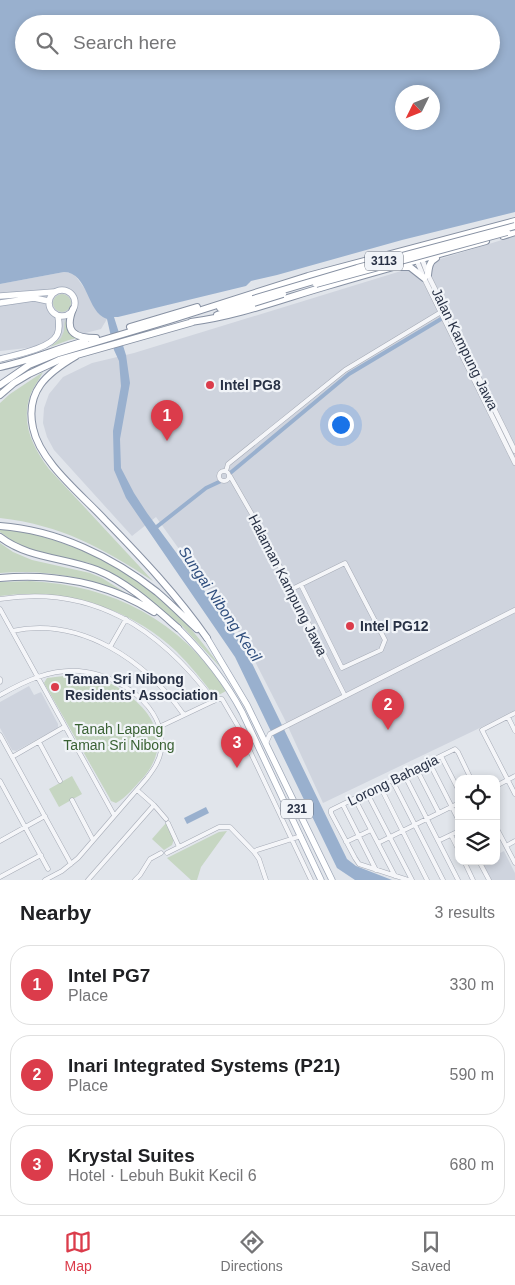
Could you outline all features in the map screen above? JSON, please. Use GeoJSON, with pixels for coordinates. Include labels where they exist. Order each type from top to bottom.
{"type":"FeatureCollection","features":[{"type":"Feature","properties":{"kind":"highway"},"geometry":{"type":"LineString","coordinates":[[420,260],[419,250],[457,236],[515,221]]}},
{"type":"Feature","properties":{"kind":"highway","name":"3113"},"geometry":{"type":"LineString","coordinates":[[191,322],[357,268],[515,226]]}},
{"type":"Feature","properties":{"kind":"highway","name":"3113"},"geometry":{"type":"LineString","coordinates":[[170,320],[254,301],[515,231]]}},
{"type":"Feature","properties":{"kind":"highway","name":"3113"},"geometry":{"type":"LineString","coordinates":[[129,333],[218,319],[515,231]]}},
{"type":"Feature","properties":{"kind":"highway","name":"3113"},"geometry":{"type":"LineString","coordinates":[[0,385],[20,370],[41,359],[335,268],[419,250]]}},
{"type":"Feature","properties":{"kind":"highway"},"geometry":{"type":"LineString","coordinates":[[385,269],[410,267],[426,277],[432,261],[448,252]]}},
{"type":"Feature","properties":{"kind":"highway"},"geometry":{"type":"LineString","coordinates":[[129,333],[225,299],[235,299]]}},
{"type":"Feature","properties":{"kind":"highway"},"geometry":{"type":"LineString","coordinates":[[73,309],[69,320],[72,331],[78,337],[106,340]]}},
{"type":"Feature","properties":{"kind":"highway"},"geometry":{"type":"LineString","coordinates":[[0,367],[32,359],[60,348],[96,338]]}},
{"type":"Feature","properties":{"kind":"highway","name":"3113"},"geometry":{"type":"LineString","coordinates":[[0,396],[14,383],[30,374],[59,360],[76,356],[106,340]]}},
{"type":"Feature","properties":{"kind":"highway"},"geometry":{"type":"LineString","coordinates":[[76,356],[51,372],[43,380],[36,393],[32,410],[32,422],[38,444],[48,460],[188,611],[207,638]]}},
{"type":"Feature","properties":{"kind":"highway"},"geometry":{"type":"LineString","coordinates":[[0,526],[32,530],[74,544],[102,557],[157,592],[207,638]]}},
{"type":"Feature","properties":{"kind":"highway"},"geometry":{"type":"LineString","coordinates":[[0,537],[26,552],[80,565],[103,573],[147,602],[178,628]]}},
{"type":"Feature","properties":{"kind":"highway"},"geometry":{"type":"LineString","coordinates":[[0,578],[56,578],[94,586],[128,598],[178,628]]}},
{"type":"Feature","properties":{"kind":"main road"},"geometry":{"type":"LineString","coordinates":[[0,296],[64,290],[70,293],[74,299],[73,309],[67,315],[58,316]]}},
{"type":"Feature","properties":{"kind":"main road"},"geometry":{"type":"LineString","coordinates":[[0,359],[29,351],[53,340],[57,336],[60,327],[58,316],[50,309],[48,301],[54,292]]}},
{"type":"Feature","properties":{"kind":"main road"},"geometry":{"type":"LineString","coordinates":[[0,303],[34,298],[48,301]]}},
{"type":"Feature","properties":{"kind":"main road","name":"231"},"geometry":{"type":"LineString","coordinates":[[178,628],[200,649],[227,685],[242,712],[321,880]]}},
{"type":"Feature","properties":{"kind":"main road","name":"231"},"geometry":{"type":"LineString","coordinates":[[207,638],[240,692],[331,878]]}},
{"type":"Feature","properties":{"kind":"street","name":"Jalan Kampung Jawa"},"geometry":{"type":"LineString","coordinates":[[420,260],[442,312],[515,463]]}},
{"type":"Feature","properties":{"kind":"street","name":"Jalan Kampung Jawa"},"geometry":{"type":"LineString","coordinates":[[426,277],[515,451]]}},
{"type":"Feature","properties":{"kind":"street"},"geometry":{"type":"LineString","coordinates":[[226,471],[230,476],[227,481],[220,479],[220,474],[226,471],[228,464],[345,370],[442,312]]}},
{"type":"Feature","properties":{"kind":"street","name":"Halaman Kampung Jawa"},"geometry":{"type":"LineString","coordinates":[[230,476],[265,537],[345,696]]}},
{"type":"Feature","properties":{"kind":"street"},"geometry":{"type":"LineString","coordinates":[[292,589],[345,563],[385,640],[381,650],[342,668],[301,585]]}},
{"type":"Feature","properties":{"kind":"street"},"geometry":{"type":"LineString","coordinates":[[0,599],[54,596],[84,603],[126,619],[156,638],[176,656],[214,701]]}},
{"type":"Feature","properties":{"kind":"street"},"geometry":{"type":"LineString","coordinates":[[0,609],[114,815]]}},
{"type":"Feature","properties":{"kind":"street"},"geometry":{"type":"LineString","coordinates":[[266,743],[270,733],[515,610]]}},
{"type":"Feature","properties":{"kind":"street"},"geometry":{"type":"LineString","coordinates":[[110,647],[126,619]]}},
{"type":"Feature","properties":{"kind":"street"},"geometry":{"type":"LineString","coordinates":[[12,631],[50,628],[77,634],[110,647],[128,658],[151,677],[168,694],[184,715]]}},
{"type":"Feature","properties":{"kind":"street"},"geometry":{"type":"LineString","coordinates":[[0,695],[37,676],[54,672],[79,671],[108,678],[140,697],[154,715],[159,727],[161,750],[154,768],[137,790],[71,864],[45,880]]}},
{"type":"Feature","properties":{"kind":"street"},"geometry":{"type":"LineString","coordinates":[[159,727],[221,698],[233,715],[311,880]]}},
{"type":"Feature","properties":{"kind":"street"},"geometry":{"type":"LineString","coordinates":[[515,713],[482,730],[515,794]]}},
{"type":"Feature","properties":{"kind":"street"},"geometry":{"type":"LineString","coordinates":[[508,717],[515,731]]}},
{"type":"Feature","properties":{"kind":"street"},"geometry":{"type":"LineString","coordinates":[[257,725],[270,733]]}},
{"type":"Feature","properties":{"kind":"street"},"geometry":{"type":"LineString","coordinates":[[12,757],[64,727]]}},
{"type":"Feature","properties":{"kind":"street"},"geometry":{"type":"LineString","coordinates":[[0,735],[71,864]]}},
{"type":"Feature","properties":{"kind":"street"},"geometry":{"type":"LineString","coordinates":[[39,742],[60,781]]}},
{"type":"Feature","properties":{"kind":"street"},"geometry":{"type":"LineString","coordinates":[[0,750],[6,746]]}},
{"type":"Feature","properties":{"kind":"street","name":"Lorong Bahagia"},"geometry":{"type":"LineString","coordinates":[[346,842],[331,812],[343,804],[456,750],[469,775]]}},
{"type":"Feature","properties":{"kind":"street"},"geometry":{"type":"LineString","coordinates":[[441,756],[455,783]]}},
{"type":"Feature","properties":{"kind":"street"},"geometry":{"type":"LineString","coordinates":[[429,762],[458,820]]}},
{"type":"Feature","properties":{"kind":"street"},"geometry":{"type":"LineString","coordinates":[[258,768],[267,764]]}},
{"type":"Feature","properties":{"kind":"street"},"geometry":{"type":"LineString","coordinates":[[416,768],[439,813]]}},
{"type":"Feature","properties":{"kind":"street"},"geometry":{"type":"LineString","coordinates":[[404,774],[458,880]]}},
{"type":"Feature","properties":{"kind":"street"},"geometry":{"type":"LineString","coordinates":[[500,784],[515,776]]}},
{"type":"Feature","properties":{"kind":"street"},"geometry":{"type":"LineString","coordinates":[[392,780],[443,880]]}},
{"type":"Feature","properties":{"kind":"street"},"geometry":{"type":"LineString","coordinates":[[0,781],[48,868]]}},
{"type":"Feature","properties":{"kind":"street"},"geometry":{"type":"LineString","coordinates":[[380,786],[428,880]]}},
{"type":"Feature","properties":{"kind":"street"},"geometry":{"type":"LineString","coordinates":[[137,790],[154,804],[167,821],[179,847]]}},
{"type":"Feature","properties":{"kind":"street"},"geometry":{"type":"LineString","coordinates":[[367,793],[412,880]]}},
{"type":"Feature","properties":{"kind":"street"},"geometry":{"type":"LineString","coordinates":[[355,799],[394,876]]}},
{"type":"Feature","properties":{"kind":"street"},"geometry":{"type":"LineString","coordinates":[[72,800],[93,840]]}},
{"type":"Feature","properties":{"kind":"street"},"geometry":{"type":"LineString","coordinates":[[88,880],[154,804]]}},
{"type":"Feature","properties":{"kind":"street"},"geometry":{"type":"LineString","coordinates":[[343,804],[376,870]]}},
{"type":"Feature","properties":{"kind":"street"},"geometry":{"type":"LineString","coordinates":[[378,843],[455,804]]}},
{"type":"Feature","properties":{"kind":"street"},"geometry":{"type":"LineString","coordinates":[[0,841],[44,816]]}},
{"type":"Feature","properties":{"kind":"street"},"geometry":{"type":"LineString","coordinates":[[167,853],[223,826],[228,826],[254,852],[261,864],[266,880]]}},
{"type":"Feature","properties":{"kind":"street"},"geometry":{"type":"LineString","coordinates":[[371,830],[346,842],[354,858],[359,864],[408,880]]}},
{"type":"Feature","properties":{"kind":"street"},"geometry":{"type":"LineString","coordinates":[[438,841],[455,833]]}},
{"type":"Feature","properties":{"kind":"street"},"geometry":{"type":"LineString","coordinates":[[451,835],[455,843]]}},
{"type":"Feature","properties":{"kind":"street"},"geometry":{"type":"LineString","coordinates":[[500,835],[515,863]]}},
{"type":"Feature","properties":{"kind":"street"},"geometry":{"type":"LineString","coordinates":[[254,852],[301,836]]}},
{"type":"Feature","properties":{"kind":"street"},"geometry":{"type":"LineString","coordinates":[[506,846],[515,841]]}},
{"type":"Feature","properties":{"kind":"street"},"geometry":{"type":"LineString","coordinates":[[135,880],[150,859],[161,853]]}},
{"type":"Feature","properties":{"kind":"street"},"geometry":{"type":"LineString","coordinates":[[0,877],[41,855]]}},
{"type":"Feature","properties":{"kind":"street"},"geometry":{"type":"LineString","coordinates":[[466,865],[473,880]]}},
{"type":"Feature","properties":{"kind":"street"},"geometry":{"type":"LineString","coordinates":[[481,865],[488,880]]}},
{"type":"Feature","properties":{"kind":"shaded area"},"geometry":{"type":"Polygon","coordinates":[[[515,236],[515,711],[323,803],[284,718],[243,638],[156,517],[132,536],[54,450],[47,437],[43,423],[44,408],[49,394],[63,377],[92,363],[134,353],[515,236]]]}},
{"type":"Feature","properties":{"kind":"shaded area"},"geometry":{"type":"Polygon","coordinates":[[[64,272],[74,274],[107,319],[101,329],[27,348],[0,351],[0,284],[64,272]]]}},
{"type":"Feature","properties":{"kind":"shaded area"},"geometry":{"type":"Polygon","coordinates":[[[29,686],[34,695],[41,692],[58,724],[58,728],[16,751],[12,750],[0,728],[0,702],[29,686]]]}},
{"type":"Feature","properties":{"kind":"shaded area"},"geometry":{"type":"Polygon","coordinates":[[[504,851],[515,873],[515,880],[491,880],[484,865],[500,865],[500,853],[504,851]]]}},
{"type":"Feature","properties":{"kind":"green space"},"geometry":{"type":"Polygon","coordinates":[[[62,294],[68,297],[71,303],[68,309],[62,312],[56,309],[53,303],[56,297],[62,294]]]}},
{"type":"Feature","properties":{"kind":"green space"},"geometry":{"type":"Polygon","coordinates":[[[65,319],[69,331],[78,338],[50,347],[61,338],[65,319]]]}},
{"type":"Feature","properties":{"kind":"green space"},"geometry":{"type":"Polygon","coordinates":[[[43,372],[31,393],[27,414],[27,424],[37,452],[49,469],[153,581],[99,548],[62,532],[22,521],[0,518],[0,403],[43,372]]]}},
{"type":"Feature","properties":{"kind":"green space"},"geometry":{"type":"Polygon","coordinates":[[[0,528],[45,537],[67,545],[109,564],[129,576],[166,603],[182,619],[223,670],[181,625],[114,575],[89,563],[34,551],[14,542],[0,532],[0,528]]]}},
{"type":"Feature","properties":{"kind":"green space"},"geometry":{"type":"Polygon","coordinates":[[[0,543],[13,552],[32,560],[90,573],[126,593],[96,583],[49,573],[0,573],[0,543]]]}},
{"type":"Feature","properties":{"kind":"green space"},"geometry":{"type":"Polygon","coordinates":[[[30,581],[60,584],[89,590],[116,599],[142,611],[166,626],[188,645],[208,666],[226,691],[215,697],[176,651],[138,623],[116,612],[71,598],[23,594],[0,596],[0,582],[30,581]]]}},
{"type":"Feature","properties":{"kind":"green space","name":"Tanah Lapang Taman Sri Nibong"},"geometry":{"type":"Polygon","coordinates":[[[72,675],[95,679],[118,687],[141,706],[149,715],[154,725],[158,746],[150,768],[130,792],[116,803],[111,801],[44,683],[47,678],[72,675]]]}},
{"type":"Feature","properties":{"kind":"green space"},"geometry":{"type":"Polygon","coordinates":[[[72,776],[82,794],[59,807],[49,789],[72,776]]]}},
{"type":"Feature","properties":{"kind":"green space"},"geometry":{"type":"Polygon","coordinates":[[[166,823],[174,839],[172,845],[164,850],[152,839],[166,823]]]}},
{"type":"Feature","properties":{"kind":"green space"},"geometry":{"type":"Polygon","coordinates":[[[227,831],[201,867],[197,880],[191,880],[167,858],[219,832],[227,831]]]}},
{"type":"Feature","properties":{"kind":"water"},"geometry":{"type":"Polygon","coordinates":[[[0,0],[515,0],[515,212],[251,281],[246,286],[114,317],[126,355],[130,383],[120,439],[121,468],[147,513],[223,616],[246,651],[347,859],[356,866],[392,880],[355,880],[337,868],[235,657],[126,498],[114,470],[113,431],[121,386],[119,361],[114,350],[107,319],[95,309],[83,285],[72,274],[64,272],[0,284],[0,0]]]}},
{"type":"Feature","properties":{"kind":"water"},"geometry":{"type":"Polygon","coordinates":[[[206,807],[209,813],[187,824],[184,818],[206,807]]]}},
{"type":"Feature","properties":{"kind":"waterway"},"geometry":{"type":"LineString","coordinates":[[229,474],[349,374],[441,319]]}},
{"type":"Feature","properties":{"kind":"waterway"},"geometry":{"type":"LineString","coordinates":[[154,529],[206,488],[221,481]]}},
{"type":"Feature","properties":{"kind":"place","name":"Intel PG8"},"geometry":{"type":"Point","coordinates":[210,385]}},
{"type":"Feature","properties":{"kind":"place","name":"Intel PG7"},"geometry":{"type":"Point","coordinates":[167,441]}},
{"type":"Feature","properties":{"kind":"place","name":"Intel PG12"},"geometry":{"type":"Point","coordinates":[350,626]}},
{"type":"Feature","properties":{"kind":"place","name":"Taman Sri Nibong Residents' Association"},"geometry":{"type":"Point","coordinates":[55,687]}},
{"type":"Feature","properties":{"kind":"place","name":"Inari Integrated Systems (P21)"},"geometry":{"type":"Point","coordinates":[388,730]}},
{"type":"Feature","properties":{"kind":"place","name":"Krystal Suites"},"geometry":{"type":"Point","coordinates":[237,768]}},
{"type":"Feature","properties":{"kind":"water label","name":"Sungai Nibong Kecil"},"geometry":{"type":"Point","coordinates":[220,604]}}]}
